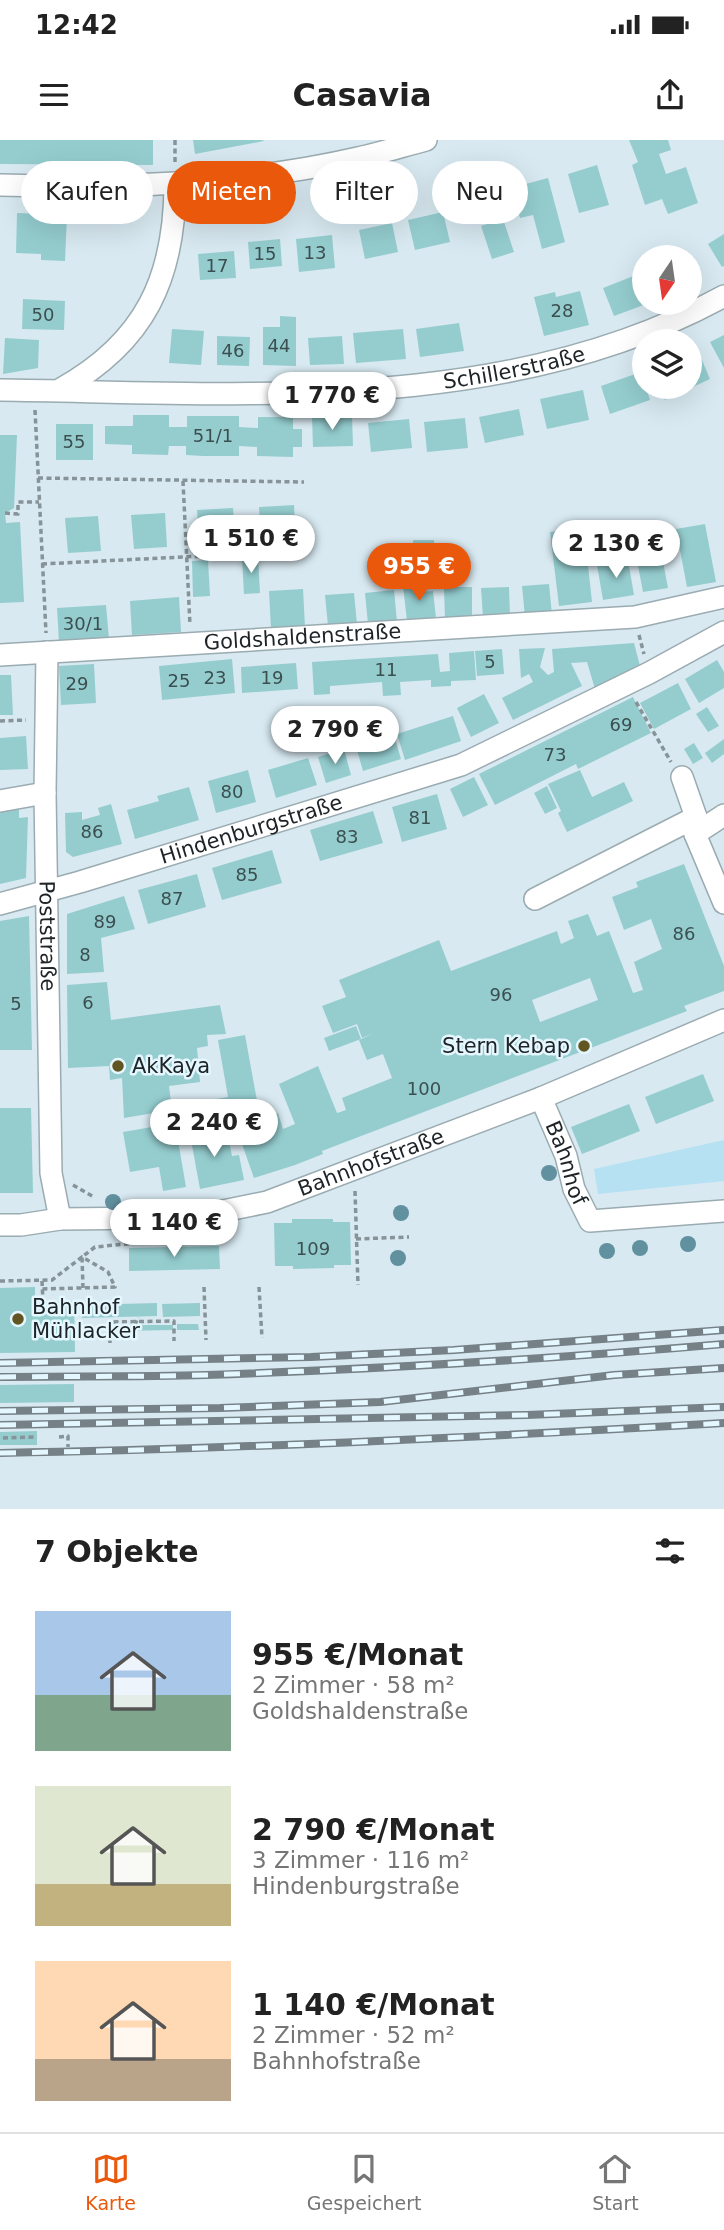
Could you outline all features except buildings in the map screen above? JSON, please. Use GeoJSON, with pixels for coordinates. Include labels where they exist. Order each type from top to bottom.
{"type":"FeatureCollection","features":[{"type":"Feature","properties":{"kind":"street"},"geometry":{"type":"LineString","coordinates":[[296,169],[358,159],[426,140]]}},
{"type":"Feature","properties":{"kind":"street"},"geometry":{"type":"LineString","coordinates":[[0,185],[167,184]]}},
{"type":"Feature","properties":{"kind":"street"},"geometry":{"type":"LineString","coordinates":[[58,390],[81,377],[109,355],[135,329],[159,286],[173,224]]}},
{"type":"Feature","properties":{"kind":"street","name":"Schillerstraße"},"geometry":{"type":"LineString","coordinates":[[0,390],[297,394],[407,386],[498,373],[573,356],[645,333],[724,296]]}},
{"type":"Feature","properties":{"kind":"street","name":"Goldshaldenstraße"},"geometry":{"type":"LineString","coordinates":[[0,654],[47,647],[635,617],[724,597]]}},
{"type":"Feature","properties":{"kind":"street","name":"Hindenburgstraße"},"geometry":{"type":"LineString","coordinates":[[0,904],[461,765],[627,685],[724,632]]}},
{"type":"Feature","properties":{"kind":"street","name":"Poststraße"},"geometry":{"type":"LineString","coordinates":[[47,647],[45,793],[52,1182],[60,1219]]}},
{"type":"Feature","properties":{"kind":"street"},"geometry":{"type":"LineString","coordinates":[[682,777],[696,826],[724,903]]}},
{"type":"Feature","properties":{"kind":"street"},"geometry":{"type":"LineString","coordinates":[[0,801],[45,793]]}},
{"type":"Feature","properties":{"kind":"street"},"geometry":{"type":"LineString","coordinates":[[535,899],[724,815]]}},
{"type":"Feature","properties":{"kind":"street","name":"Bahnhofstraße"},"geometry":{"type":"LineString","coordinates":[[0,1225],[60,1219],[208,1214],[267,1202],[541,1098],[724,1020]]}},
{"type":"Feature","properties":{"kind":"street","name":"Bahnhof"},"geometry":{"type":"LineString","coordinates":[[541,1098],[566,1156],[574,1189],[590,1221],[724,1211]]}},
{"type":"Feature","properties":{"kind":"path"},"geometry":{"type":"LineString","coordinates":[[35,408],[47,647]]}},
{"type":"Feature","properties":{"kind":"path"},"geometry":{"type":"LineString","coordinates":[[38,478],[304,482]]}},
{"type":"Feature","properties":{"kind":"path"},"geometry":{"type":"LineString","coordinates":[[183,481],[190,615]]}},
{"type":"Feature","properties":{"kind":"path"},"geometry":{"type":"LineString","coordinates":[[5,513],[18,514],[18,502],[39,502]]}},
{"type":"Feature","properties":{"kind":"path"},"geometry":{"type":"LineString","coordinates":[[42,564],[282,552]]}},
{"type":"Feature","properties":{"kind":"path"},"geometry":{"type":"LineString","coordinates":[[635,617],[649,673]]}},
{"type":"Feature","properties":{"kind":"path"},"geometry":{"type":"LineString","coordinates":[[627,685],[664,750]]}},
{"type":"Feature","properties":{"kind":"path"},"geometry":{"type":"LineString","coordinates":[[52,1182],[69,1183],[96,1198],[97,1219]]}},
{"type":"Feature","properties":{"kind":"path"},"geometry":{"type":"LineString","coordinates":[[355,1189],[358,1285]]}},
{"type":"Feature","properties":{"kind":"path"},"geometry":{"type":"LineString","coordinates":[[356,1240],[409,1237]]}},
{"type":"Feature","properties":{"kind":"path"},"geometry":{"type":"LineString","coordinates":[[0,1281],[52,1280],[82,1257],[108,1272],[116,1287],[42,1289]]}},
{"type":"Feature","properties":{"kind":"path"},"geometry":{"type":"LineString","coordinates":[[42,1281],[43,1302]]}},
{"type":"Feature","properties":{"kind":"path"},"geometry":{"type":"LineString","coordinates":[[204,1287],[206,1340]]}},
{"type":"Feature","properties":{"kind":"path"},"geometry":{"type":"LineString","coordinates":[[259,1287],[262,1338]]}},
{"type":"Feature","properties":{"kind":"path"},"geometry":{"type":"LineString","coordinates":[[57,1337],[110,1340],[109,1322],[174,1321],[174,1341]]}},
{"type":"Feature","properties":{"kind":"path"},"geometry":{"type":"LineString","coordinates":[[59,1437],[68,1436],[68,1447]]}},
{"type":"Feature","properties":{"kind":"path"},"geometry":{"type":"LineString","coordinates":[[3,1438],[36,1437]]}},
{"type":"Feature","properties":{"kind":"shaded area"},"geometry":{"type":"Polygon","coordinates":[[[724,1140],[724,1181],[598,1194],[594,1169],[724,1140]]]}},
{"type":"Feature","properties":{"kind":"railway"},"geometry":{"type":"LineString","coordinates":[[0,1363],[311,1357],[454,1350],[724,1330]]}},
{"type":"Feature","properties":{"kind":"railway"},"geometry":{"type":"LineString","coordinates":[[0,1377],[180,1376],[336,1370],[724,1344]]}},
{"type":"Feature","properties":{"kind":"railway"},"geometry":{"type":"LineString","coordinates":[[0,1411],[220,1408],[380,1402],[614,1375],[724,1368]]}},
{"type":"Feature","properties":{"kind":"railway"},"geometry":{"type":"LineString","coordinates":[[0,1425],[527,1415],[724,1407]]}},
{"type":"Feature","properties":{"kind":"railway"},"geometry":{"type":"LineString","coordinates":[[0,1453],[362,1442],[724,1423]]}},
{"type":"Feature","properties":{"kind":"place","name":"Stern Kebap"},"geometry":{"type":"Point","coordinates":[584,1046]}},
{"type":"Feature","properties":{"kind":"place","name":"AkKaya"},"geometry":{"type":"Point","coordinates":[118,1066]}},
{"type":"Feature","properties":{"kind":"place","name":"Bahnhof Mühlacker"},"geometry":{"type":"Point","coordinates":[18,1319]}}]}
